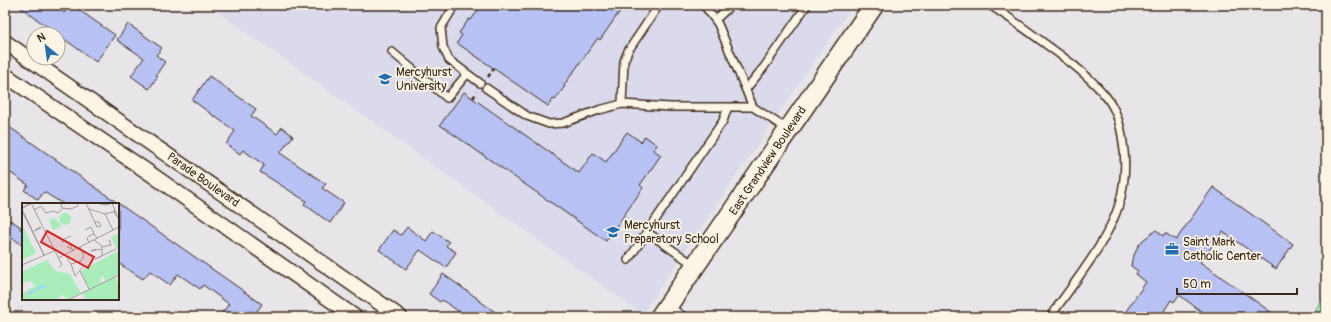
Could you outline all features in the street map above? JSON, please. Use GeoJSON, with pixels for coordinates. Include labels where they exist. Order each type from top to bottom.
{"type":"FeatureCollection","features":[{"type":"Feature","properties":{"kind":"street","name":"East Grandview Boulevard"},"geometry":{"type":"LineString","coordinates":[[664,311],[696,267],[874,5]]}},
{"type":"Feature","properties":{"kind":"street","name":"Parade Boulevard"},"geometry":{"type":"LineString","coordinates":[[5,42],[400,317]]}},
{"type":"Feature","properties":{"kind":"street","name":"Parade Boulevard"},"geometry":{"type":"LineString","coordinates":[[5,75],[148,172],[355,317]]}},
{"type":"Feature","properties":{"kind":"lane"},"geometry":{"type":"LineString","coordinates":[[455,5],[441,28],[443,47],[449,60],[483,86],[527,116],[549,124],[563,123],[599,110],[622,104],[670,107],[753,107],[789,130]]}},
{"type":"Feature","properties":{"kind":"lane"},"geometry":{"type":"LineString","coordinates":[[622,104],[624,61],[628,51],[660,5]]}},
{"type":"Feature","properties":{"kind":"lane"},"geometry":{"type":"LineString","coordinates":[[704,5],[715,20],[753,107]]}},
{"type":"Feature","properties":{"kind":"lane"},"geometry":{"type":"LineString","coordinates":[[715,20],[730,5]]}},
{"type":"Feature","properties":{"kind":"lane"},"geometry":{"type":"LineString","coordinates":[[746,89],[807,5]]}},
{"type":"Feature","properties":{"kind":"lane"},"geometry":{"type":"LineString","coordinates":[[990,5],[1074,65],[1090,79],[1104,94],[1115,111],[1122,134],[1125,158],[1125,177],[1121,199],[1096,251],[1050,317]]}},
{"type":"Feature","properties":{"kind":"lane"},"geometry":{"type":"LineString","coordinates":[[392,52],[447,98],[467,74]]}},
{"type":"Feature","properties":{"kind":"lane"},"geometry":{"type":"LineString","coordinates":[[628,260],[723,121],[728,107]]}},
{"type":"Feature","properties":{"kind":"lane"},"geometry":{"type":"LineString","coordinates":[[647,232],[696,267]]}},
{"type":"Feature","properties":{"kind":"lane"},"geometry":{"type":"LineString","coordinates":[[664,311],[684,317]]}},
{"type":"Feature","properties":{"kind":"shaded area","name":"Mercyhurst Preparatory School"},"geometry":{"type":"Polygon","coordinates":[[[208,5],[853,5],[642,314],[208,5]]]}},
{"type":"Feature","properties":{"kind":"green space"},"geometry":{"type":"Polygon","coordinates":[[[1326,293],[1326,317],[1311,317],[1326,293]]]}},
{"type":"Feature","properties":{"kind":"building"},"geometry":{"type":"Polygon","coordinates":[[[17,5],[52,5],[64,13],[70,5],[72,5],[115,35],[96,62],[66,40],[66,26],[46,26],[17,5]]]}},
{"type":"Feature","properties":{"kind":"building"},"geometry":{"type":"Polygon","coordinates":[[[482,5],[611,5],[620,11],[600,40],[598,38],[555,100],[553,99],[548,106],[457,43],[462,35],[459,33],[482,5]]]}},
{"type":"Feature","properties":{"kind":"building"},"geometry":{"type":"Polygon","coordinates":[[[128,24],[162,48],[156,55],[165,62],[149,89],[131,76],[144,58],[117,40],[128,24]]]}},
{"type":"Feature","properties":{"kind":"building"},"geometry":{"type":"Polygon","coordinates":[[[209,76],[256,109],[251,116],[277,134],[282,127],[293,136],[280,153],[326,184],[322,188],[344,203],[330,223],[304,204],[306,201],[260,172],[264,165],[243,150],[240,154],[226,144],[235,131],[192,100],[209,76]]]}},
{"type":"Feature","properties":{"kind":"building"},"geometry":{"type":"Polygon","coordinates":[[[464,92],[579,173],[593,153],[606,162],[627,132],[641,142],[645,136],[657,145],[653,150],[661,155],[640,185],[643,188],[606,241],[440,125],[464,92]]]}},
{"type":"Feature","properties":{"kind":"building"},"geometry":{"type":"Polygon","coordinates":[[[5,124],[118,203],[61,203],[44,192],[38,200],[24,190],[28,185],[5,169],[5,124]]]}},
{"type":"Feature","properties":{"kind":"building","name":"Saint Mark Catholic Center"},"geometry":{"type":"Polygon","coordinates":[[[1213,187],[1293,244],[1276,269],[1223,232],[1200,262],[1278,317],[1209,317],[1179,295],[1174,302],[1171,300],[1160,317],[1122,317],[1146,282],[1136,274],[1138,271],[1131,266],[1138,246],[1156,230],[1163,236],[1165,233],[1176,240],[1213,187]]]}},
{"type":"Feature","properties":{"kind":"building"},"geometry":{"type":"Polygon","coordinates":[[[119,204],[262,304],[255,314],[251,311],[246,317],[219,317],[229,304],[203,285],[200,289],[178,274],[170,285],[150,271],[143,279],[119,264],[119,204]]]}},
{"type":"Feature","properties":{"kind":"building"},"geometry":{"type":"Polygon","coordinates":[[[10,220],[21,227],[22,245],[13,238],[5,248],[5,228],[10,220]]]}},
{"type":"Feature","properties":{"kind":"building"},"geometry":{"type":"Polygon","coordinates":[[[407,227],[426,241],[433,231],[449,242],[446,246],[456,252],[446,268],[420,250],[406,269],[379,250],[393,230],[401,235],[407,227]]]}},
{"type":"Feature","properties":{"kind":"building"},"geometry":{"type":"Polygon","coordinates":[[[443,274],[502,317],[467,317],[442,300],[440,302],[429,294],[443,274]]]}},
{"type":"Feature","properties":{"kind":"place","name":"Mercyhurst University"},"geometry":{"type":"Point","coordinates":[385,79]}},
{"type":"Feature","properties":{"kind":"place","name":"Mercyhurst Preparatory School"},"geometry":{"type":"Point","coordinates":[613,232]}},
{"type":"Feature","properties":{"kind":"place","name":"Saint Mark Catholic Center"},"geometry":{"type":"Point","coordinates":[1172,249]}}]}
